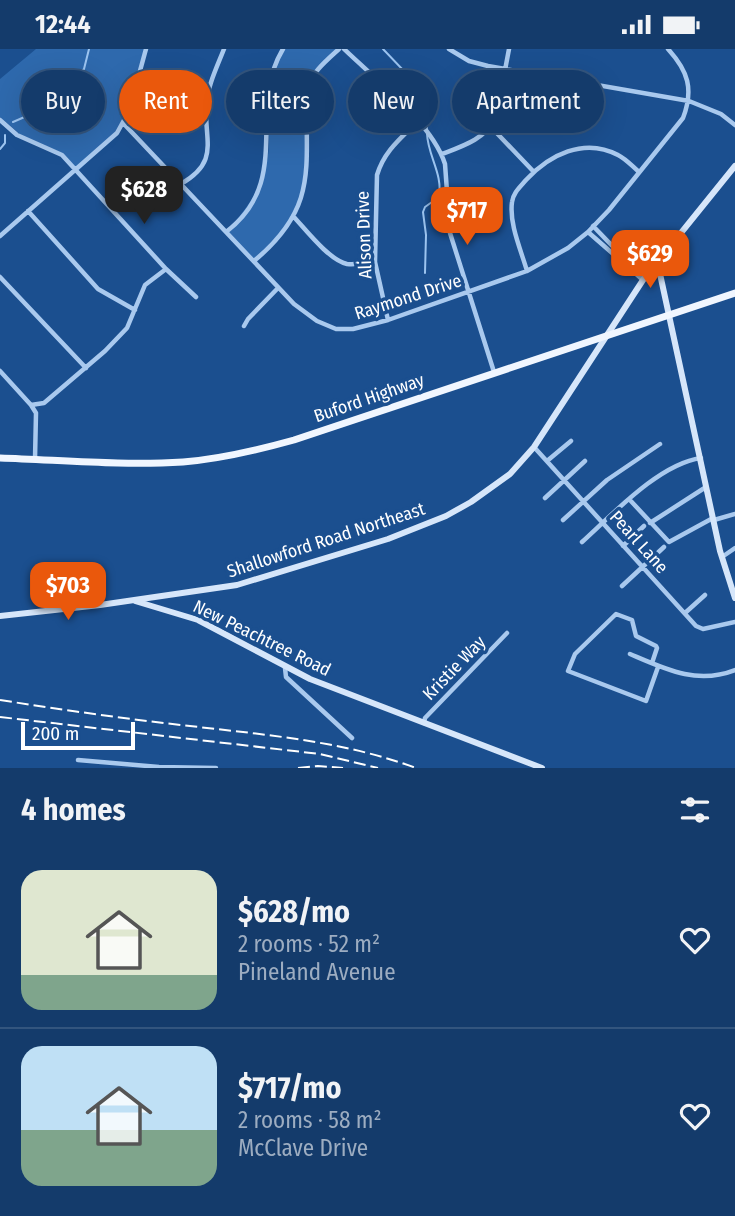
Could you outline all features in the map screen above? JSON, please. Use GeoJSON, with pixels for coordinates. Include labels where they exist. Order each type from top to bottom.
{"type":"FeatureCollection","features":[{"type":"Feature","properties":{"kind":"main road","name":"Buford Highway"},"geometry":{"type":"LineString","coordinates":[[0,458],[155,464],[244,453],[294,440],[735,293]]}},
{"type":"Feature","properties":{"kind":"street"},"geometry":{"type":"LineString","coordinates":[[140,70],[146,49]]}},
{"type":"Feature","properties":{"kind":"street"},"geometry":{"type":"LineString","coordinates":[[181,184],[191,179],[205,164],[208,151],[206,107],[224,49]]}},
{"type":"Feature","properties":{"kind":"street"},"geometry":{"type":"LineString","coordinates":[[226,232],[249,206],[264,174],[268,143],[268,88],[283,49]]}},
{"type":"Feature","properties":{"kind":"street"},"geometry":{"type":"LineString","coordinates":[[254,261],[282,233],[302,196],[307,174],[306,99],[309,81],[342,49],[364,70]]}},
{"type":"Feature","properties":{"kind":"street"},"geometry":{"type":"LineString","coordinates":[[449,49],[469,61],[506,70],[509,49]]}},
{"type":"Feature","properties":{"kind":"street"},"geometry":{"type":"LineString","coordinates":[[668,49],[685,71],[689,101]]}},
{"type":"Feature","properties":{"kind":"street"},"geometry":{"type":"LineString","coordinates":[[604,87],[689,101],[721,114],[735,125]]}},
{"type":"Feature","properties":{"kind":"street","name":"Raymond Drive"},"geometry":{"type":"LineString","coordinates":[[133,133],[254,261],[277,289],[304,312],[336,329],[353,330],[527,271],[568,248],[588,232],[673,132],[683,118],[689,101]]}},
{"type":"Feature","properties":{"kind":"street"},"geometry":{"type":"LineString","coordinates":[[0,120],[17,135],[56,151],[166,269],[196,297]]}},
{"type":"Feature","properties":{"kind":"street"},"geometry":{"type":"LineString","coordinates":[[0,236],[110,142],[119,130]]}},
{"type":"Feature","properties":{"kind":"street","name":"Alison Drive"},"geometry":{"type":"LineString","coordinates":[[387,320],[375,262],[377,175],[385,155],[406,133]]}},
{"type":"Feature","properties":{"kind":"street"},"geometry":{"type":"LineString","coordinates":[[429,133],[445,164],[450,233],[494,372]]}},
{"type":"Feature","properties":{"kind":"street"},"geometry":{"type":"LineString","coordinates":[[442,154],[470,143],[483,133]]}},
{"type":"Feature","properties":{"kind":"street"},"geometry":{"type":"LineString","coordinates":[[497,133],[533,171]]}},
{"type":"Feature","properties":{"kind":"street"},"geometry":{"type":"LineString","coordinates":[[527,271],[512,219],[512,200],[514,193],[533,171],[556,156],[582,147],[615,153],[639,171]]}},
{"type":"Feature","properties":{"kind":"street","name":"Shallowford Road Northeast"},"geometry":{"type":"LineString","coordinates":[[133,600],[237,585],[393,537],[446,516],[510,474],[534,447],[657,260],[735,166]]}},
{"type":"Feature","properties":{"kind":"street"},"geometry":{"type":"LineString","coordinates":[[28,211],[98,289],[135,310]]}},
{"type":"Feature","properties":{"kind":"street"},"geometry":{"type":"LineString","coordinates":[[293,216],[329,253],[342,262],[375,262]]}},
{"type":"Feature","properties":{"kind":"street"},"geometry":{"type":"LineString","coordinates":[[593,226],[644,278]]}},
{"type":"Feature","properties":{"kind":"street"},"geometry":{"type":"LineString","coordinates":[[588,232],[644,278]]}},
{"type":"Feature","properties":{"kind":"street"},"geometry":{"type":"LineString","coordinates":[[657,260],[702,458],[713,519],[735,599]]}},
{"type":"Feature","properties":{"kind":"street"},"geometry":{"type":"LineString","coordinates":[[31,405],[44,403],[86,368],[127,328],[145,285],[166,269]]}},
{"type":"Feature","properties":{"kind":"street"},"geometry":{"type":"LineString","coordinates":[[0,277],[86,368]]}},
{"type":"Feature","properties":{"kind":"street"},"geometry":{"type":"LineString","coordinates":[[244,326],[247,319],[277,289]]}},
{"type":"Feature","properties":{"kind":"street"},"geometry":{"type":"LineString","coordinates":[[0,371],[31,405],[37,418],[35,459]]}},
{"type":"Feature","properties":{"kind":"street"},"geometry":{"type":"LineString","coordinates":[[547,461],[571,441]]}},
{"type":"Feature","properties":{"kind":"street"},"geometry":{"type":"LineString","coordinates":[[563,520],[607,480],[660,444]]}},
{"type":"Feature","properties":{"kind":"street","name":"Pearl Lane"},"geometry":{"type":"LineString","coordinates":[[534,447],[696,626],[703,629],[735,621]]}},
{"type":"Feature","properties":{"kind":"street"},"geometry":{"type":"LineString","coordinates":[[582,542],[638,491],[684,462],[702,458]]}},
{"type":"Feature","properties":{"kind":"street"},"geometry":{"type":"LineString","coordinates":[[545,498],[585,461]]}},
{"type":"Feature","properties":{"kind":"street"},"geometry":{"type":"LineString","coordinates":[[650,523],[707,487]]}},
{"type":"Feature","properties":{"kind":"street"},"geometry":{"type":"LineString","coordinates":[[629,499],[669,542],[713,519],[735,514]]}},
{"type":"Feature","properties":{"kind":"street"},"geometry":{"type":"LineString","coordinates":[[623,546],[644,526]]}},
{"type":"Feature","properties":{"kind":"street"},"geometry":{"type":"LineString","coordinates":[[622,586],[664,547]]}},
{"type":"Feature","properties":{"kind":"street"},"geometry":{"type":"LineString","coordinates":[[722,557],[735,548]]}},
{"type":"Feature","properties":{"kind":"street"},"geometry":{"type":"LineString","coordinates":[[685,613],[705,595]]}},
{"type":"Feature","properties":{"kind":"street","name":"New Peachtree Road"},"geometry":{"type":"LineString","coordinates":[[0,616],[133,600],[198,620],[285,668],[542,768]]}},
{"type":"Feature","properties":{"kind":"street"},"geometry":{"type":"LineString","coordinates":[[652,663],[656,646],[636,636],[632,619],[616,614],[575,654],[568,671],[646,701],[658,667]]}},
{"type":"Feature","properties":{"kind":"street","name":"Kristie Way"},"geometry":{"type":"LineString","coordinates":[[424,723],[425,718],[507,633]]}},
{"type":"Feature","properties":{"kind":"street"},"geometry":{"type":"LineString","coordinates":[[630,654],[658,667],[692,677],[711,677],[735,670]]}},
{"type":"Feature","properties":{"kind":"street"},"geometry":{"type":"LineString","coordinates":[[285,668],[286,677],[352,738]]}},
{"type":"Feature","properties":{"kind":"street"},"geometry":{"type":"LineString","coordinates":[[78,760],[109,766],[216,768]]}},
{"type":"Feature","properties":{"kind":"shaded area"},"geometry":{"type":"Polygon","coordinates":[[[36,49],[147,49],[141,70],[119,70],[119,131],[77,172],[58,152],[27,140],[0,117],[0,79],[36,49]]]}},
{"type":"Feature","properties":{"kind":"shaded area"},"geometry":{"type":"Polygon","coordinates":[[[284,49],[338,49],[317,70],[274,70],[284,49]]]}},
{"type":"Feature","properties":{"kind":"shaded area"},"geometry":{"type":"Polygon","coordinates":[[[268,133],[306,133],[305,187],[291,220],[254,261],[226,232],[250,202],[261,182],[269,145],[268,133]]]}},
{"type":"Feature","properties":{"kind":"waterway"},"geometry":{"type":"LineString","coordinates":[[13,122],[36,112],[54,109],[65,89],[84,69],[89,49]]}},
{"type":"Feature","properties":{"kind":"waterway"},"geometry":{"type":"LineString","coordinates":[[383,49],[403,70]]}},
{"type":"Feature","properties":{"kind":"waterway"},"geometry":{"type":"LineString","coordinates":[[425,273],[426,235],[423,212],[425,207],[439,197],[440,189],[427,134]]}},
{"type":"Feature","properties":{"kind":"waterway"},"geometry":{"type":"LineString","coordinates":[[0,149],[5,143],[5,135]]}},
{"type":"Feature","properties":{"kind":"railway"},"geometry":{"type":"LineString","coordinates":[[0,700],[304,740],[361,751],[416,768]]}},
{"type":"Feature","properties":{"kind":"railway"},"geometry":{"type":"LineString","coordinates":[[0,717],[320,754],[378,768]]}},
{"type":"Feature","properties":{"kind":"railway"},"geometry":{"type":"LineString","coordinates":[[298,768],[343,768]]}}]}
